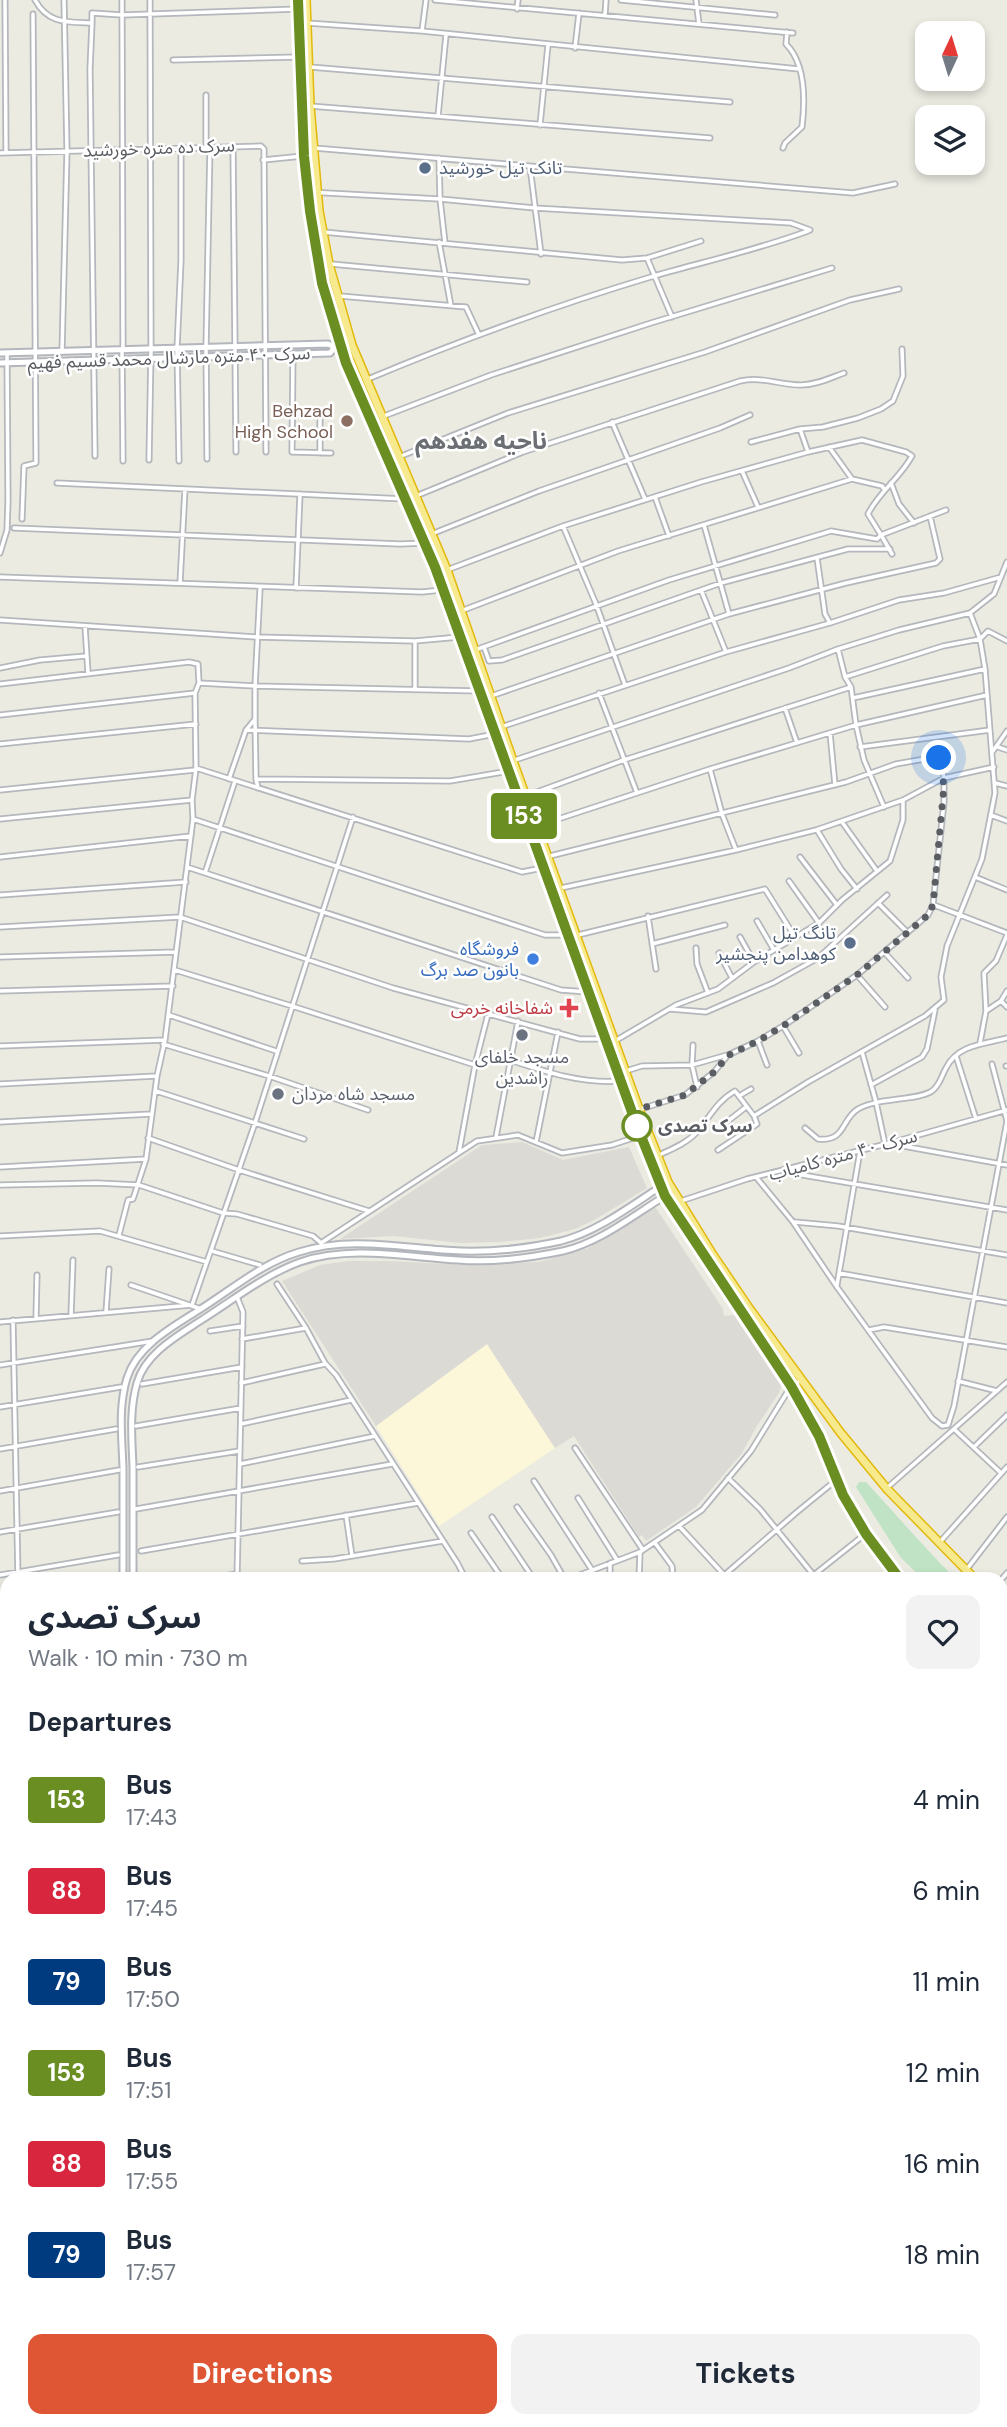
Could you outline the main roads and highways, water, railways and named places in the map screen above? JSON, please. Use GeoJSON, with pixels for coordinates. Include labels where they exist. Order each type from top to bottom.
{"type":"FeatureCollection","features":[{"type":"Feature","properties":{"kind":"highway"},"geometry":{"type":"LineString","coordinates":[[298,0],[304,156],[308,192],[322,283],[338,346],[426,543],[480,691],[513,761],[668,1182],[720,1266],[800,1381],[887,1489],[968,1572]]}},
{"type":"Feature","properties":{"kind":"highway"},"geometry":{"type":"LineString","coordinates":[[306,0],[317,192],[329,264],[352,345],[447,570],[491,696],[509,771],[542,868],[640,1135],[665,1196],[791,1386],[819,1436],[843,1495],[866,1534],[894,1572]]}},
{"type":"Feature","properties":{"kind":"main road","name":"سرک ۴۰ متره مارشال محمد قسیم فهیم"},"geometry":{"type":"LineString","coordinates":[[3,353],[352,345]]}},
{"type":"Feature","properties":{"kind":"main road","name":"سرک ۴۰ متره مارشال محمد قسیم فهیم"},"geometry":{"type":"LineString","coordinates":[[3,363],[330,353],[338,346]]}},
{"type":"Feature","properties":{"kind":"main road"},"geometry":{"type":"LineString","coordinates":[[122,1572],[121,1422],[124,1394],[128,1376],[137,1359],[155,1340],[267,1265],[321,1244],[369,1244],[461,1251],[540,1245],[580,1234],[668,1182]]}},
{"type":"Feature","properties":{"kind":"main road"},"geometry":{"type":"LineString","coordinates":[[132,1572],[131,1423],[138,1379],[146,1365],[162,1348],[272,1274],[287,1267],[335,1254],[460,1261],[501,1260],[567,1250],[609,1230],[673,1191]]}},
{"type":"Feature","properties":{"kind":"main road"},"geometry":{"type":"LineString","coordinates":[[123,1534],[133,1533]]}},
{"type":"Feature","properties":{"kind":"place","name":"تانک تیل خورشید"},"geometry":{"type":"Point","coordinates":[425,168]}},
{"type":"Feature","properties":{"kind":"place","name":"Behzad High School"},"geometry":{"type":"Point","coordinates":[347,421]}},
{"type":"Feature","properties":{"kind":"place","name":"تانگ تیل کوهدامن پنجشیر"},"geometry":{"type":"Point","coordinates":[850,943]}},
{"type":"Feature","properties":{"kind":"place","name":"فروشگاه بانون صد برگ"},"geometry":{"type":"Point","coordinates":[533,959]}},
{"type":"Feature","properties":{"kind":"place","name":"شفاخانه خرمی"},"geometry":{"type":"Point","coordinates":[569,1008]}},
{"type":"Feature","properties":{"kind":"place","name":"مسجد خلفای راشدین"},"geometry":{"type":"Point","coordinates":[522,1035]}},
{"type":"Feature","properties":{"kind":"place","name":"مسجد شاه مردان"},"geometry":{"type":"Point","coordinates":[278,1094]}},
{"type":"Feature","properties":{"kind":"place","name":"سرک تصدی"},"geometry":{"type":"Point","coordinates":[637,1126]}},
{"type":"Feature","properties":{"kind":"district","name":"ناحیه هفدهم"},"geometry":{"type":"Point","coordinates":[481,441]}}]}
